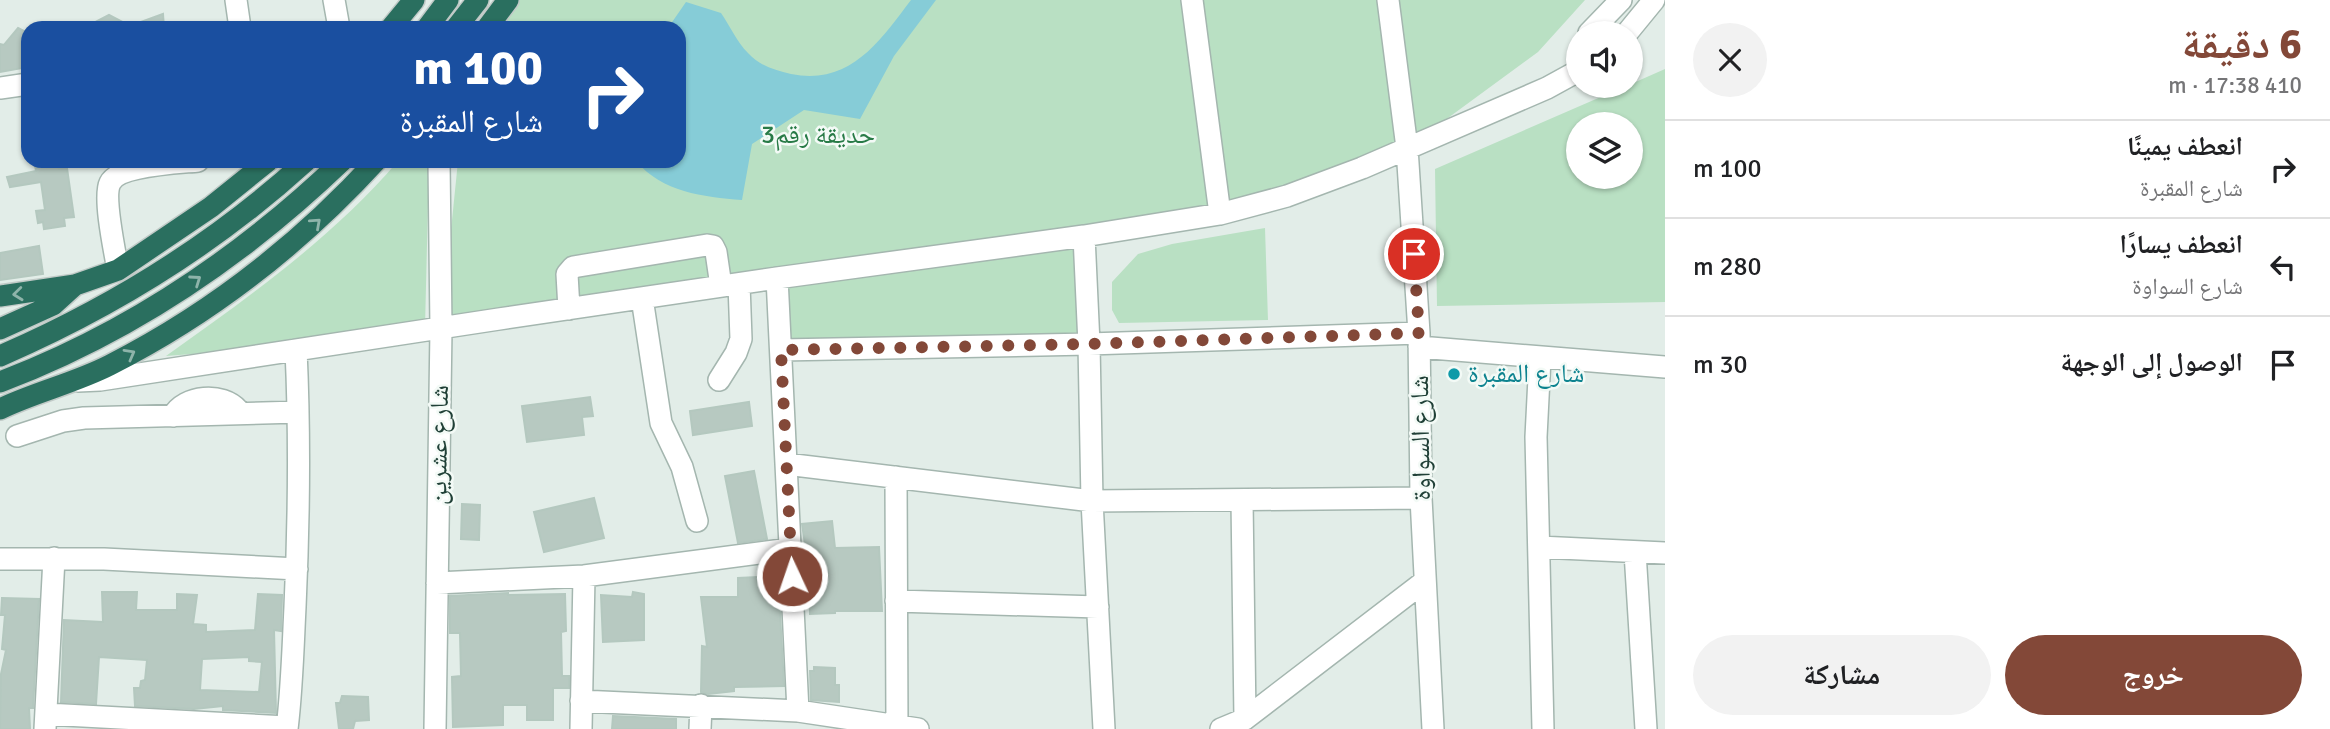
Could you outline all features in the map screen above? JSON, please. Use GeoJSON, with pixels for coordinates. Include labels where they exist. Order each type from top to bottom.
{"type":"FeatureCollection","features":[{"type":"Feature","properties":{"kind":"highway"},"geometry":{"type":"LineString","coordinates":[[397,21],[414,0]]}},
{"type":"Feature","properties":{"kind":"highway"},"geometry":{"type":"LineString","coordinates":[[432,21],[448,0]]}},
{"type":"Feature","properties":{"kind":"highway"},"geometry":{"type":"LineString","coordinates":[[462,21],[478,0]]}},
{"type":"Feature","properties":{"kind":"highway"},"geometry":{"type":"LineString","coordinates":[[493,21],[508,0]]}},
{"type":"Feature","properties":{"kind":"highway"},"geometry":{"type":"LineString","coordinates":[[0,296],[75,285],[118,270],[211,207],[254,168]]}},
{"type":"Feature","properties":{"kind":"highway"},"geometry":{"type":"LineString","coordinates":[[0,356],[99,310],[189,255],[237,220],[298,168]]}},
{"type":"Feature","properties":{"kind":"highway"},"geometry":{"type":"LineString","coordinates":[[0,382],[114,331],[192,283],[291,208],[334,168]]}},
{"type":"Feature","properties":{"kind":"highway"},"geometry":{"type":"LineString","coordinates":[[0,409],[107,367],[196,315],[239,285],[320,219],[369,168]]}},
{"type":"Feature","properties":{"kind":"highway"},"geometry":{"type":"LineString","coordinates":[[0,329],[53,305],[75,285]]}},
{"type":"Feature","properties":{"kind":"street"},"geometry":{"type":"LineString","coordinates":[[236,0],[239,21]]}},
{"type":"Feature","properties":{"kind":"street"},"geometry":{"type":"LineString","coordinates":[[334,0],[338,21]]}},
{"type":"Feature","properties":{"kind":"street"},"geometry":{"type":"LineString","coordinates":[[1192,0],[1220,214]]}},
{"type":"Feature","properties":{"kind":"street","name":"شارع السواوة"},"geometry":{"type":"LineString","coordinates":[[1388,0],[1407,148],[1419,340],[1421,498],[1433,729]]}},
{"type":"Feature","properties":{"kind":"street"},"geometry":{"type":"LineString","coordinates":[[1601,21],[1621,0]]}},
{"type":"Feature","properties":{"kind":"street"},"geometry":{"type":"LineString","coordinates":[[1637,21],[1654,0]]}},
{"type":"Feature","properties":{"kind":"street"},"geometry":{"type":"LineString","coordinates":[[74,380],[91,382],[1220,214],[1287,196],[1362,169],[1566,77]]}},
{"type":"Feature","properties":{"kind":"street"},"geometry":{"type":"LineString","coordinates":[[0,88],[21,85]]}},
{"type":"Feature","properties":{"kind":"street"},"geometry":{"type":"LineString","coordinates":[[118,270],[107,199],[109,184],[113,178],[124,172],[151,168]]}},
{"type":"Feature","properties":{"kind":"street","name":"شارع عشرين"},"geometry":{"type":"LineString","coordinates":[[435,729],[441,328],[439,168]]}},
{"type":"Feature","properties":{"kind":"street"},"geometry":{"type":"LineString","coordinates":[[1084,236],[1092,501],[1104,729]]}},
{"type":"Feature","properties":{"kind":"street"},"geometry":{"type":"LineString","coordinates":[[569,309],[567,274],[573,267],[710,245],[715,249],[730,285],[741,339],[736,353],[719,380]]}},
{"type":"Feature","properties":{"kind":"street"},"geometry":{"type":"LineString","coordinates":[[777,278],[798,711]]}},
{"type":"Feature","properties":{"kind":"street"},"geometry":{"type":"LineString","coordinates":[[642,298],[659,416],[682,467],[696,522]]}},
{"type":"Feature","properties":{"kind":"street"},"geometry":{"type":"LineString","coordinates":[[781,350],[1419,340],[1540,358],[1665,367]]}},
{"type":"Feature","properties":{"kind":"street"},"geometry":{"type":"LineString","coordinates":[[54,558],[45,722],[287,728],[293,668],[297,569],[296,351]]}},
{"type":"Feature","properties":{"kind":"street"},"geometry":{"type":"LineString","coordinates":[[1540,358],[1536,437],[1543,729]]}},
{"type":"Feature","properties":{"kind":"street"},"geometry":{"type":"LineString","coordinates":[[17,436],[63,421],[84,418],[298,412]]}},
{"type":"Feature","properties":{"kind":"street"},"geometry":{"type":"LineString","coordinates":[[786,464],[1092,501],[1421,498]]}},
{"type":"Feature","properties":{"kind":"street"},"geometry":{"type":"LineString","coordinates":[[581,701],[798,711],[907,727],[896,601],[896,477]]}},
{"type":"Feature","properties":{"kind":"street"},"geometry":{"type":"LineString","coordinates":[[1242,500],[1245,719]]}},
{"type":"Feature","properties":{"kind":"street"},"geometry":{"type":"LineString","coordinates":[[1539,547],[1665,553]]}},
{"type":"Feature","properties":{"kind":"street"},"geometry":{"type":"LineString","coordinates":[[437,583],[584,576],[790,549]]}},
{"type":"Feature","properties":{"kind":"street"},"geometry":{"type":"LineString","coordinates":[[1635,551],[1646,729]]}},
{"type":"Feature","properties":{"kind":"street"},"geometry":{"type":"LineString","coordinates":[[0,559],[54,558],[297,569]]}},
{"type":"Feature","properties":{"kind":"street"},"geometry":{"type":"LineString","coordinates":[[581,729],[584,576]]}},
{"type":"Feature","properties":{"kind":"street"},"geometry":{"type":"LineString","coordinates":[[1222,729],[1245,719],[1425,581]]}},
{"type":"Feature","properties":{"kind":"street"},"geometry":{"type":"LineString","coordinates":[[896,601],[1098,607]]}},
{"type":"Feature","properties":{"kind":"street"},"geometry":{"type":"LineString","coordinates":[[699,729],[701,705]]}},
{"type":"Feature","properties":{"kind":"green space","name":"حديقة رقم3"},"geometry":{"type":"Polygon","coordinates":[[[513,0],[1585,0],[1538,52],[1407,148],[1362,168],[1084,236],[1089,344],[781,350],[777,278],[441,329],[457,168],[686,168],[686,21],[499,21],[513,0]]]}},
{"type":"Feature","properties":{"kind":"green space"},"geometry":{"type":"Polygon","coordinates":[[[1665,69],[1665,302],[1437,306],[1435,169],[1566,112],[1566,189],[1643,189],[1643,112],[1566,112],[1598,98],[1643,98],[1643,79],[1665,69]]]}},
{"type":"Feature","properties":{"kind":"green space"},"geometry":{"type":"Polygon","coordinates":[[[392,168],[429,168],[425,328],[244,350],[166,356],[288,265],[346,216],[392,168]]]}},
{"type":"Feature","properties":{"kind":"green space"},"geometry":{"type":"Polygon","coordinates":[[[1265,228],[1268,320],[1119,323],[1112,310],[1112,282],[1138,254],[1172,244],[1265,228]]]}},
{"type":"Feature","properties":{"kind":"water"},"geometry":{"type":"Polygon","coordinates":[[[911,0],[936,0],[894,56],[860,119],[804,110],[752,144],[742,200],[684,191],[658,180],[643,168],[686,168],[686,21],[673,21],[686,2],[721,13],[744,49],[753,57],[773,69],[791,74],[812,76],[847,67],[875,45],[911,0]]]}},
{"type":"Feature","properties":{"kind":"building"},"geometry":{"type":"Polygon","coordinates":[[[163,14],[164,21],[144,21],[163,14]]]}},
{"type":"Feature","properties":{"kind":"building"},"geometry":{"type":"Polygon","coordinates":[[[109,15],[120,21],[97,21],[109,15]]]}},
{"type":"Feature","properties":{"kind":"building"},"geometry":{"type":"Polygon","coordinates":[[[18,28],[21,30],[21,68],[0,72],[0,44],[4,45],[18,28]]]}},
{"type":"Feature","properties":{"kind":"building"},"geometry":{"type":"Polygon","coordinates":[[[36,168],[67,168],[74,217],[64,218],[65,226],[44,229],[43,222],[38,223],[36,211],[45,210],[41,182],[10,187],[7,177],[36,171],[36,168]]]}},
{"type":"Feature","properties":{"kind":"building"},"geometry":{"type":"Polygon","coordinates":[[[39,246],[43,274],[0,280],[0,253],[39,246]]]}},
{"type":"Feature","properties":{"kind":"building"},"geometry":{"type":"Polygon","coordinates":[[[590,397],[593,416],[582,417],[584,435],[527,442],[522,406],[590,397]]]}},
{"type":"Feature","properties":{"kind":"building"},"geometry":{"type":"Polygon","coordinates":[[[749,402],[752,426],[693,435],[690,411],[749,402]]]}},
{"type":"Feature","properties":{"kind":"building"},"geometry":{"type":"Polygon","coordinates":[[[754,471],[767,539],[738,543],[725,476],[754,471]]]}},
{"type":"Feature","properties":{"kind":"building"},"geometry":{"type":"Polygon","coordinates":[[[594,498],[604,538],[544,552],[534,512],[594,498]]]}},
{"type":"Feature","properties":{"kind":"building"},"geometry":{"type":"Polygon","coordinates":[[[462,504],[480,505],[479,540],[461,539],[462,504]]]}},
{"type":"Feature","properties":{"kind":"building"},"geometry":{"type":"Polygon","coordinates":[[[832,521],[835,548],[879,547],[882,611],[810,614],[809,572],[802,524],[832,521]]]}},
{"type":"Feature","properties":{"kind":"building"},"geometry":{"type":"Polygon","coordinates":[[[778,576],[784,686],[734,687],[734,691],[708,694],[701,692],[702,646],[707,647],[701,597],[738,597],[738,578],[778,576]]]}},
{"type":"Feature","properties":{"kind":"building"},"geometry":{"type":"Polygon","coordinates":[[[102,592],[137,592],[136,610],[177,610],[177,594],[197,595],[193,624],[206,625],[206,632],[255,630],[258,594],[282,595],[281,631],[274,630],[276,713],[223,710],[223,706],[194,709],[135,706],[134,688],[140,688],[141,681],[145,680],[147,660],[99,657],[96,704],[61,702],[64,620],[103,622],[102,592]],[[249,657],[202,659],[200,690],[259,692],[262,662],[249,661],[249,657]]]}},
{"type":"Feature","properties":{"kind":"building"},"geometry":{"type":"Polygon","coordinates":[[[633,592],[644,594],[644,640],[603,642],[601,595],[632,597],[633,592]]]}},
{"type":"Feature","properties":{"kind":"building"},"geometry":{"type":"Polygon","coordinates":[[[565,594],[566,631],[561,632],[562,676],[569,676],[569,688],[553,688],[553,720],[527,720],[527,705],[503,705],[503,725],[453,727],[452,677],[461,676],[460,633],[450,633],[450,596],[565,594]]]}},
{"type":"Feature","properties":{"kind":"building"},"geometry":{"type":"Polygon","coordinates":[[[2,598],[39,599],[33,708],[29,708],[30,729],[0,729],[1,674],[6,650],[2,649],[5,615],[1,615],[2,598]]]}},
{"type":"Feature","properties":{"kind":"building"},"geometry":{"type":"Polygon","coordinates":[[[814,667],[835,668],[839,702],[811,700],[810,671],[814,671],[814,667]]]}},
{"type":"Feature","properties":{"kind":"building"},"geometry":{"type":"Polygon","coordinates":[[[342,696],[368,697],[369,720],[355,721],[353,729],[339,729],[336,703],[340,703],[342,696]]]}},
{"type":"Feature","properties":{"kind":"building"},"geometry":{"type":"Polygon","coordinates":[[[613,716],[676,719],[676,729],[612,729],[613,716]]]}},
{"type":"Feature","properties":{"kind":"place","name":"شارع المقبرة"},"geometry":{"type":"Point","coordinates":[1454,374]}},
{"type":"Feature","properties":{"kind":"route"},"geometry":{"type":"LineString","coordinates":[[792,576],[781,350],[1089,344],[1419,333],[1414,254]]}}]}
